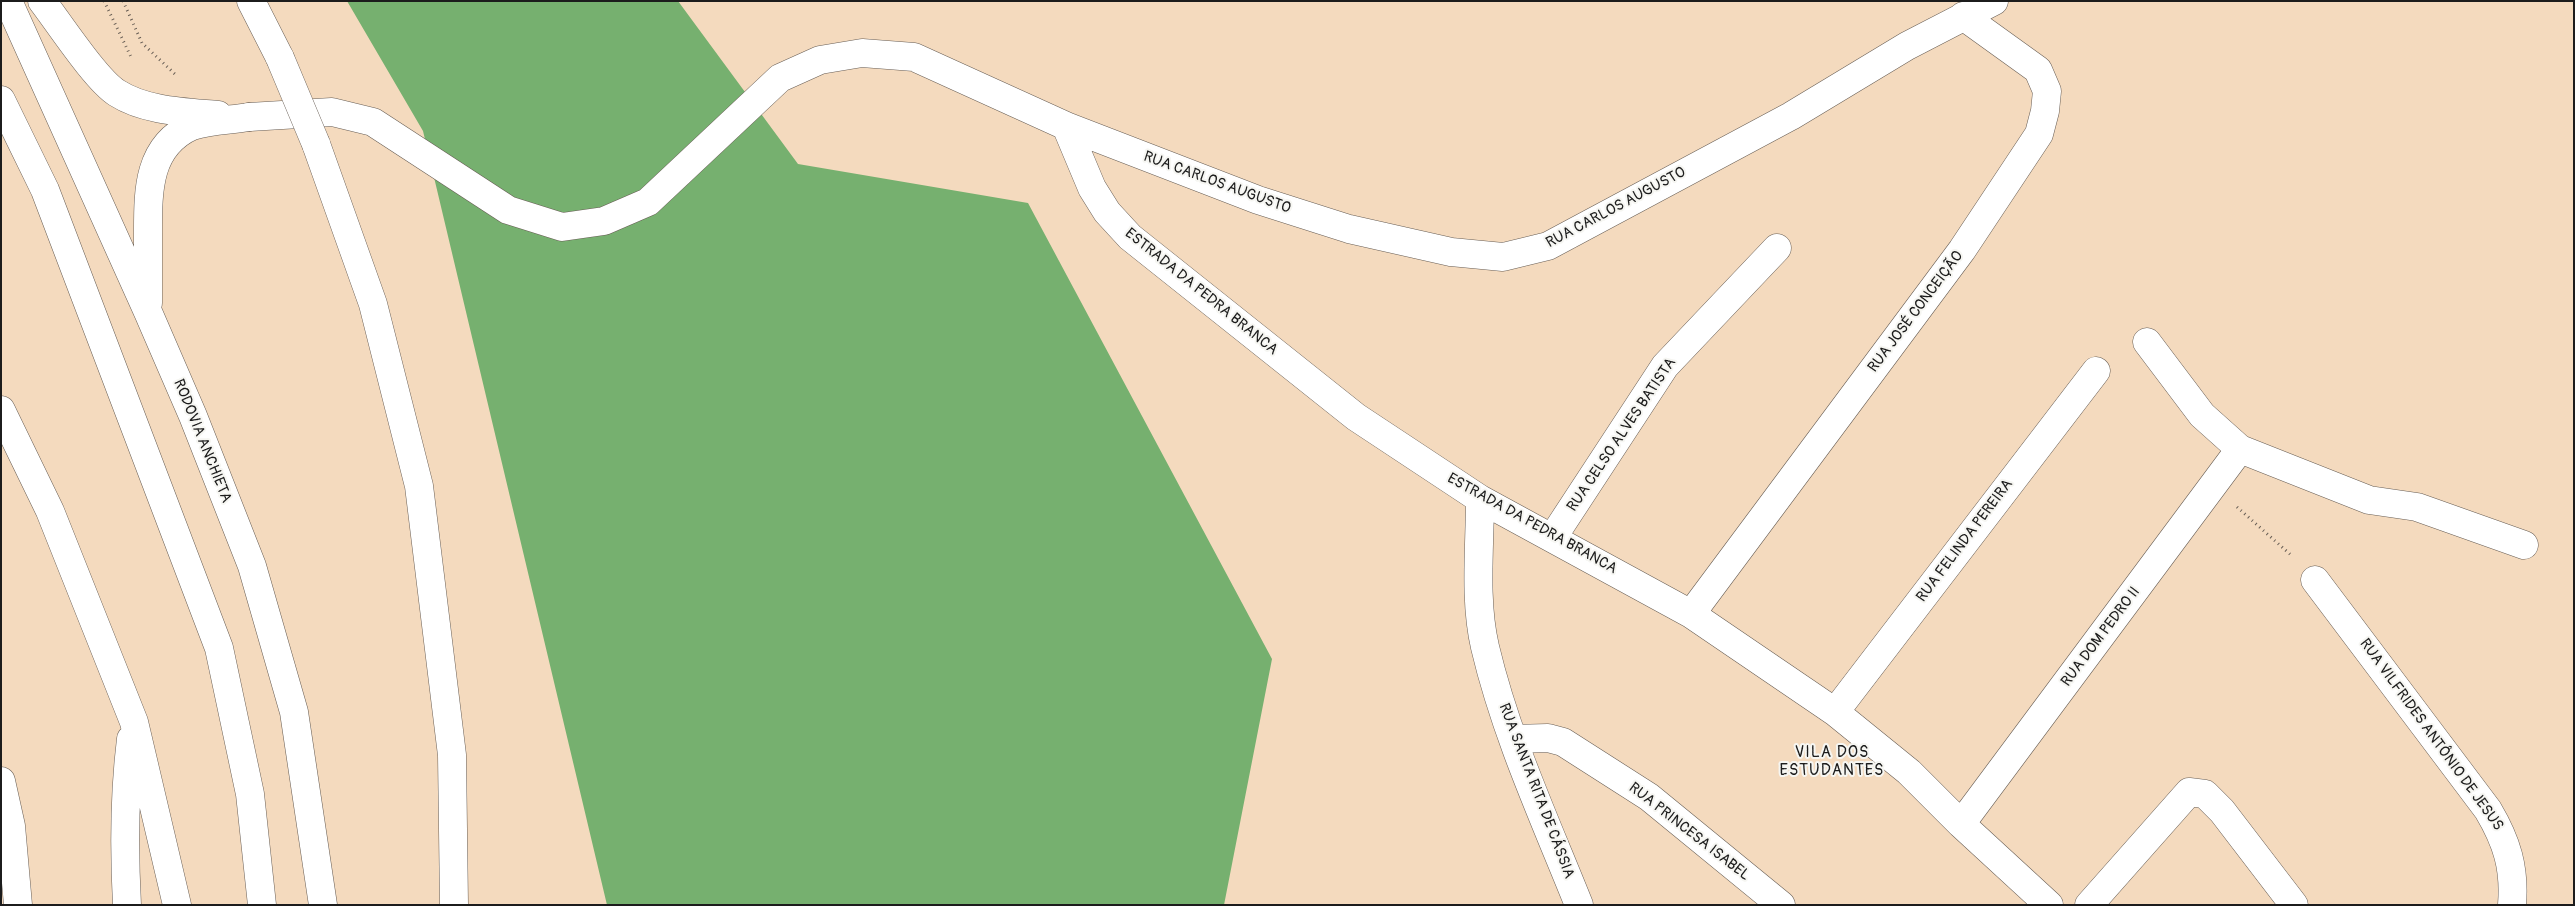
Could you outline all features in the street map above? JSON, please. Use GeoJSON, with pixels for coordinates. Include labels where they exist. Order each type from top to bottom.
{"type":"FeatureCollection","features":[{"type":"Feature","properties":{"kind":"main road","name":"RODOVIA ANCHIETA"},"geometry":{"type":"LineString","coordinates":[[8,1],[193,416],[252,566],[294,712],[324,905]]}},
{"type":"Feature","properties":{"kind":"main road"},"geometry":{"type":"LineString","coordinates":[[42,1],[100,76],[116,93],[134,101],[161,108],[249,118]]}},
{"type":"Feature","properties":{"kind":"main road"},"geometry":{"type":"LineString","coordinates":[[251,1],[280,58],[316,144],[373,304],[419,486],[452,755],[454,905]]}},
{"type":"Feature","properties":{"kind":"main road","name":"RUA CARLOS AUGUSTO"},"geometry":{"type":"LineString","coordinates":[[1066,126],[1258,200],[1349,229],[1451,252],[1503,256],[1548,246],[1791,116],[1963,16],[1994,1]]}},
{"type":"Feature","properties":{"kind":"main road","name":"RUA JOSÉ CONCEIÇÃO"},"geometry":{"type":"LineString","coordinates":[[1691,614],[1962,250],[2039,134],[2045,111],[2047,91],[2038,70],[1963,16]]}},
{"type":"Feature","properties":{"kind":"main road"},"geometry":{"type":"LineString","coordinates":[[148,312],[148,194],[151,173],[161,150],[178,134],[194,125],[249,118],[332,112],[373,122],[508,210],[562,226],[604,221],[648,202],[780,78],[820,60],[862,53],[914,57],[1066,126]]}},
{"type":"Feature","properties":{"kind":"main road"},"geometry":{"type":"LineString","coordinates":[[1,100],[45,190],[219,648],[250,794],[262,905]]}},
{"type":"Feature","properties":{"kind":"main road","name":"ESTRADA DA PEDRA BRANCA"},"geometry":{"type":"LineString","coordinates":[[1066,126],[1092,188],[1107,212],[1130,237],[1356,417],[1480,499],[1553,537],[1691,614],[1836,712],[1909,772],[1960,824],[2049,905]]}},
{"type":"Feature","properties":{"kind":"main road","name":"RUA CELSO ALVES BATISTA"},"geometry":{"type":"LineString","coordinates":[[1553,537],[1665,366],[1777,248]]}},
{"type":"Feature","properties":{"kind":"main road"},"geometry":{"type":"LineString","coordinates":[[2147,342],[2202,415],[2240,449],[2370,500],[2417,507],[2524,545]]}},
{"type":"Feature","properties":{"kind":"main road","name":"RUA FELINDA PEREIRA"},"geometry":{"type":"LineString","coordinates":[[1836,712],[2096,371]]}},
{"type":"Feature","properties":{"kind":"main road"},"geometry":{"type":"LineString","coordinates":[[1,410],[50,511],[134,722],[177,905]]}},
{"type":"Feature","properties":{"kind":"main road","name":"RUA DOM PEDRO II"},"geometry":{"type":"LineString","coordinates":[[1960,824],[2240,449]]}},
{"type":"Feature","properties":{"kind":"main road","name":"RUA SANTA RITA DE CÁSSIA"},"geometry":{"type":"LineString","coordinates":[[1480,499],[1480,606],[1485,646],[1512,739],[1579,905]]}},
{"type":"Feature","properties":{"kind":"main road","name":"RUA VILFRIDES ANTÔNIO DE JESUS"},"geometry":{"type":"LineString","coordinates":[[2315,580],[2488,810],[2504,836],[2511,865],[2512,905]]}},
{"type":"Feature","properties":{"kind":"main road"},"geometry":{"type":"LineString","coordinates":[[127,905],[124,834],[125,789],[134,722]]}},
{"type":"Feature","properties":{"kind":"main road","name":"RUA PRINCESA ISABEL"},"geometry":{"type":"LineString","coordinates":[[1512,739],[1548,738],[1563,742],[1649,797],[1781,905]]}},
{"type":"Feature","properties":{"kind":"main road"},"geometry":{"type":"LineString","coordinates":[[1,781],[11,826],[18,905]]}},
{"type":"Feature","properties":{"kind":"main road"},"geometry":{"type":"LineString","coordinates":[[2089,905],[2189,792],[2205,794],[2222,811],[2294,905]]}},
{"type":"Feature","properties":{"kind":"path"},"geometry":{"type":"LineString","coordinates":[[104,1],[122,41],[136,64]]}},
{"type":"Feature","properties":{"kind":"path"},"geometry":{"type":"LineString","coordinates":[[123,1],[142,43],[183,82]]}},
{"type":"Feature","properties":{"kind":"path"},"geometry":{"type":"LineString","coordinates":[[2213,487],[2274,538],[2315,580]]}},
{"type":"Feature","properties":{"kind":"green space"},"geometry":{"type":"Polygon","coordinates":[[[347,1],[678,1],[798,164],[1028,203],[1272,659],[1224,905],[607,905],[423,131],[347,1]]]}},
{"type":"Feature","properties":{"kind":"district","name":"VILA DOS ESTUDANTES"},"geometry":{"type":"Point","coordinates":[1832,762]}}]}
